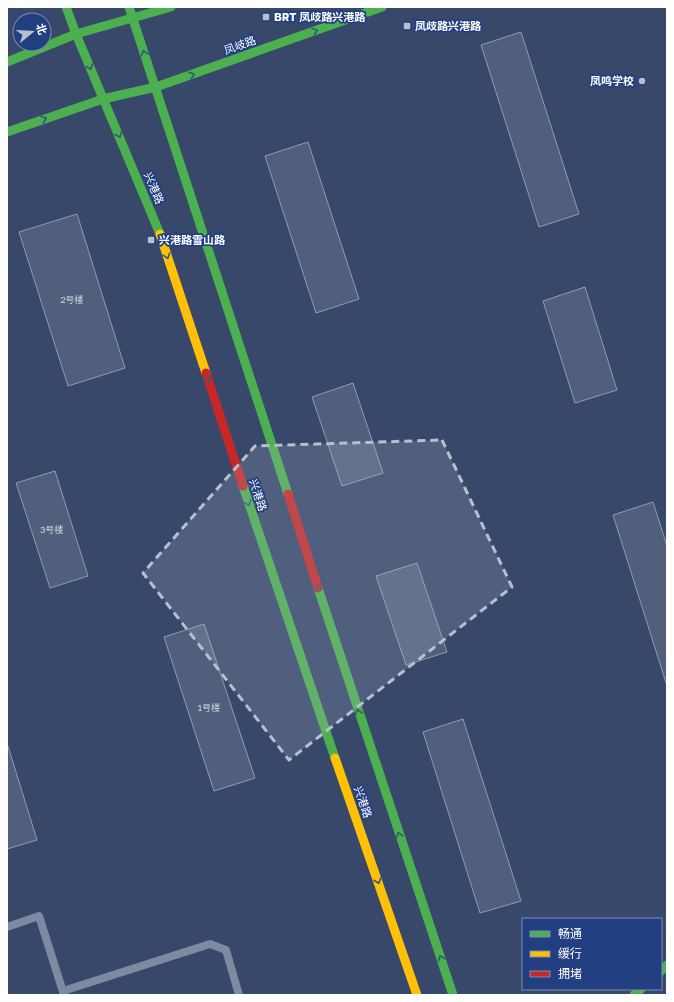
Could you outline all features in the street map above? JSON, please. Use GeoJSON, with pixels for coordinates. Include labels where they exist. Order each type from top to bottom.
{"type":"FeatureCollection","features":[{"type":"Feature","properties":{"kind":"main road","name":"兴港路"},"geometry":{"type":"LineString","coordinates":[[66,7],[162,238],[260,540],[417,995]]}},
{"type":"Feature","properties":{"kind":"main road"},"geometry":{"type":"LineString","coordinates":[[129,7],[372,755],[454,995]]}},
{"type":"Feature","properties":{"kind":"main road"},"geometry":{"type":"LineString","coordinates":[[7,62],[76,34],[171,7]]}},
{"type":"Feature","properties":{"kind":"main road","name":"凤岐路"},"geometry":{"type":"LineString","coordinates":[[7,132],[104,99],[156,87],[382,7]]}},
{"type":"Feature","properties":{"kind":"lane"},"geometry":{"type":"LineString","coordinates":[[7,927],[39,916],[63,993],[210,944],[226,950],[239,995]]}},
{"type":"Feature","properties":{"kind":"highlighted area"},"geometry":{"type":"Polygon","coordinates":[[[442,440],[512,587],[289,760],[143,573],[255,446],[442,440]]]}},
{"type":"Feature","properties":{"kind":"building"},"geometry":{"type":"Polygon","coordinates":[[[521,32],[579,214],[539,227],[481,45],[521,32]]]}},
{"type":"Feature","properties":{"kind":"building"},"geometry":{"type":"Polygon","coordinates":[[[308,142],[359,299],[316,313],[265,156],[308,142]]]}},
{"type":"Feature","properties":{"kind":"building"},"geometry":{"type":"Polygon","coordinates":[[[77,214],[125,368],[68,386],[19,232],[77,214]]]}},
{"type":"Feature","properties":{"kind":"building"},"geometry":{"type":"Polygon","coordinates":[[[585,287],[617,390],[575,403],[543,301],[585,287]]]}},
{"type":"Feature","properties":{"kind":"building"},"geometry":{"type":"Polygon","coordinates":[[[353,383],[383,473],[342,486],[312,397],[353,383]]]}},
{"type":"Feature","properties":{"kind":"building"},"geometry":{"type":"Polygon","coordinates":[[[55,471],[88,576],[50,588],[16,483],[55,471]]]}},
{"type":"Feature","properties":{"kind":"building"},"geometry":{"type":"Polygon","coordinates":[[[653,502],[667,546],[667,686],[613,515],[653,502]]]}},
{"type":"Feature","properties":{"kind":"building"},"geometry":{"type":"Polygon","coordinates":[[[417,563],[447,652],[406,665],[376,576],[417,563]]]}},
{"type":"Feature","properties":{"kind":"building"},"geometry":{"type":"Polygon","coordinates":[[[204,624],[255,778],[214,791],[164,637],[204,624]]]}},
{"type":"Feature","properties":{"kind":"building"},"geometry":{"type":"Polygon","coordinates":[[[463,719],[521,901],[480,913],[423,732],[463,719]]]}},
{"type":"Feature","properties":{"kind":"building"},"geometry":{"type":"Polygon","coordinates":[[[7,743],[37,840],[7,849],[7,743]]]}},
{"type":"Feature","properties":{"kind":"traffic: fast"},"geometry":{"type":"LineString","coordinates":[[66,7],[160,234]]}},
{"type":"Feature","properties":{"kind":"traffic: fast"},"geometry":{"type":"LineString","coordinates":[[129,7],[288,494]]}},
{"type":"Feature","properties":{"kind":"traffic: fast"},"geometry":{"type":"LineString","coordinates":[[7,62],[76,34],[171,7]]}},
{"type":"Feature","properties":{"kind":"traffic: fast"},"geometry":{"type":"LineString","coordinates":[[7,132],[103,99],[156,87],[382,7]]}},
{"type":"Feature","properties":{"kind":"traffic: fast"},"geometry":{"type":"LineString","coordinates":[[243,486],[335,758]]}},
{"type":"Feature","properties":{"kind":"traffic: fast"},"geometry":{"type":"LineString","coordinates":[[318,588],[453,995]]}},
{"type":"Feature","properties":{"kind":"traffic: fast"},"geometry":{"type":"LineString","coordinates":[[662,970],[667,965]]}},
{"type":"Feature","properties":{"kind":"traffic: fast"},"geometry":{"type":"LineString","coordinates":[[634,995],[640,990]]}},
{"type":"Feature","properties":{"kind":"traffic: slow"},"geometry":{"type":"LineString","coordinates":[[160,234],[206,373]]}},
{"type":"Feature","properties":{"kind":"traffic: slow"},"geometry":{"type":"LineString","coordinates":[[335,758],[417,995]]}},
{"type":"Feature","properties":{"kind":"traffic: jam"},"geometry":{"type":"LineString","coordinates":[[206,373],[243,486]]}},
{"type":"Feature","properties":{"kind":"traffic: jam"},"geometry":{"type":"LineString","coordinates":[[288,494],[318,588]]}},
{"type":"Feature","properties":{"kind":"place","name":"BRT 凤歧路兴港路"},"geometry":{"type":"Point","coordinates":[266,17]}},
{"type":"Feature","properties":{"kind":"place","name":"凤歧路兴港路"},"geometry":{"type":"Point","coordinates":[407,26]}},
{"type":"Feature","properties":{"kind":"place","name":"凤鸣学校"},"geometry":{"type":"Point","coordinates":[642,81]}},
{"type":"Feature","properties":{"kind":"place","name":"兴港路雪山路"},"geometry":{"type":"Point","coordinates":[151,240]}}]}
